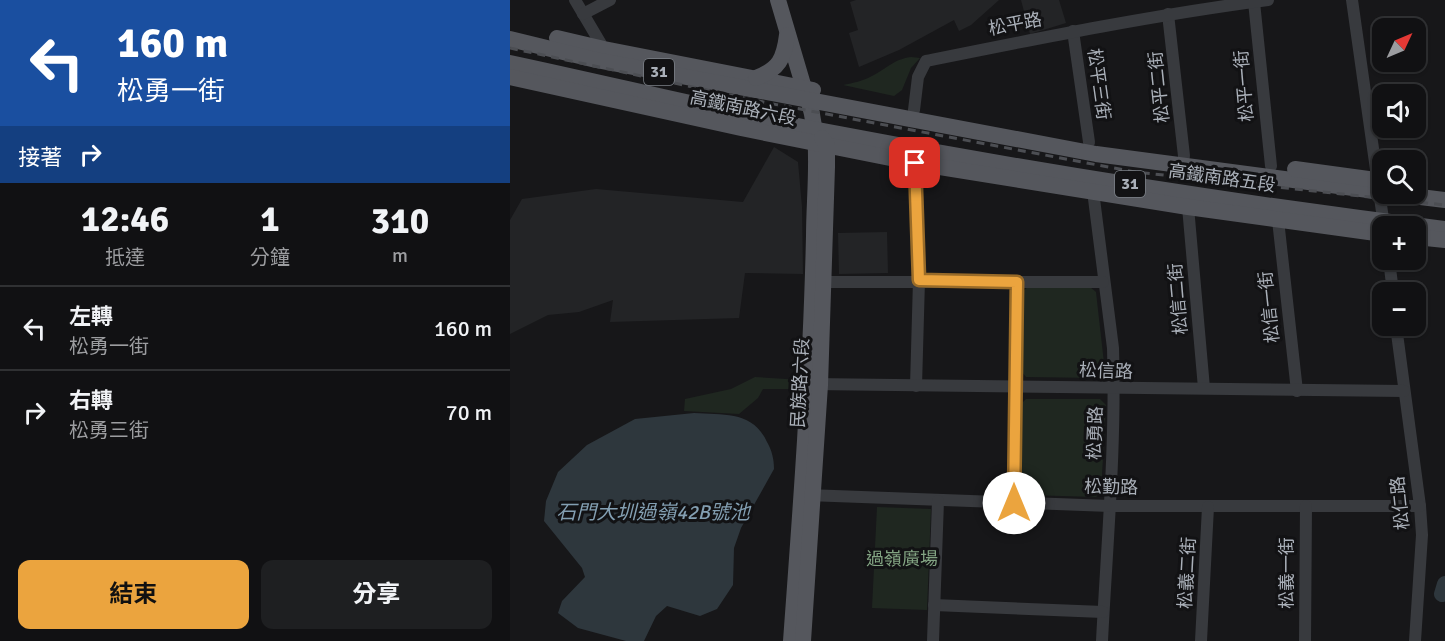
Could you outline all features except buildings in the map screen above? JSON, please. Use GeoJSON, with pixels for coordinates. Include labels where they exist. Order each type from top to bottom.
{"type":"FeatureCollection","features":[{"type":"Feature","properties":{"kind":"main road","name":"民族路六段"},"geometry":{"type":"LineString","coordinates":[[778,0],[820,139],[818,282],[807,495],[803,641]]}},
{"type":"Feature","properties":{"kind":"main road","name":"高鐵南路六段"},"geometry":{"type":"LineString","coordinates":[[510,27],[604,50],[756,78],[807,94]]}},
{"type":"Feature","properties":{"kind":"main road"},"geometry":{"type":"LineString","coordinates":[[756,78],[770,72],[782,59],[786,49],[788,31]]}},
{"type":"Feature","properties":{"kind":"main road","name":"高鐵南路六段"},"geometry":{"type":"LineString","coordinates":[[510,39],[596,60],[807,94]]}},
{"type":"Feature","properties":{"kind":"main road","name":"高鐵南路六段"},"geometry":{"type":"LineString","coordinates":[[510,63],[820,139]]}},
{"type":"Feature","properties":{"kind":"main road","name":"高鐵南路六段"},"geometry":{"type":"LineString","coordinates":[[510,77],[820,139]]}},
{"type":"Feature","properties":{"kind":"main road","name":"高鐵南路五段"},"geometry":{"type":"LineString","coordinates":[[807,94],[1096,154],[1372,187]]}},
{"type":"Feature","properties":{"kind":"main road","name":"高鐵南路五段"},"geometry":{"type":"LineString","coordinates":[[807,94],[915,110],[1089,142],[1271,166],[1372,186]]}},
{"type":"Feature","properties":{"kind":"main road","name":"高鐵南路五段"},"geometry":{"type":"LineString","coordinates":[[820,139],[915,163],[1188,207],[1278,220],[1372,226]]}},
{"type":"Feature","properties":{"kind":"main road","name":"高鐵南路五段"},"geometry":{"type":"LineString","coordinates":[[820,139],[1101,180],[1372,225]]}},
{"type":"Feature","properties":{"kind":"main road"},"geometry":{"type":"LineString","coordinates":[[1426,186],[1445,189]]}},
{"type":"Feature","properties":{"kind":"main road","name":"高鐵南路五段"},"geometry":{"type":"LineString","coordinates":[[1426,196],[1445,200]]}},
{"type":"Feature","properties":{"kind":"main road","name":"高鐵南路五段"},"geometry":{"type":"LineString","coordinates":[[1426,228],[1445,228]]}},
{"type":"Feature","properties":{"kind":"main road"},"geometry":{"type":"LineString","coordinates":[[1426,238],[1445,240]]}},
{"type":"Feature","properties":{"kind":"main road","name":"民族路六段"},"geometry":{"type":"LineString","coordinates":[[791,641],[807,495]]}},
{"type":"Feature","properties":{"kind":"street"},"geometry":{"type":"LineString","coordinates":[[574,0],[604,50]]}},
{"type":"Feature","properties":{"kind":"street"},"geometry":{"type":"LineString","coordinates":[[583,14],[610,0]]}},
{"type":"Feature","properties":{"kind":"street","name":"松平路"},"geometry":{"type":"LineString","coordinates":[[915,110],[918,77],[926,61],[1168,14],[1268,0]]}},
{"type":"Feature","properties":{"kind":"street"},"geometry":{"type":"LineString","coordinates":[[1352,0],[1378,150]]}},
{"type":"Feature","properties":{"kind":"street","name":"松平一街"},"geometry":{"type":"LineString","coordinates":[[1254,2],[1271,166]]}},
{"type":"Feature","properties":{"kind":"street","name":"松平二街"},"geometry":{"type":"LineString","coordinates":[[1168,14],[1184,156]]}},
{"type":"Feature","properties":{"kind":"street","name":"松平三街"},"geometry":{"type":"LineString","coordinates":[[1073,31],[1089,142]]}},
{"type":"Feature","properties":{"kind":"street"},"geometry":{"type":"LineString","coordinates":[[915,163],[919,280],[916,386]]}},
{"type":"Feature","properties":{"kind":"street","name":"松勇路"},"geometry":{"type":"LineString","coordinates":[[1092,191],[1113,348],[1114,388],[1102,641]]}},
{"type":"Feature","properties":{"kind":"street","name":"松信二街"},"geometry":{"type":"LineString","coordinates":[[1188,207],[1204,388]]}},
{"type":"Feature","properties":{"kind":"street","name":"松信一街"},"geometry":{"type":"LineString","coordinates":[[1278,220],[1297,390]]}},
{"type":"Feature","properties":{"kind":"street"},"geometry":{"type":"LineString","coordinates":[[818,282],[919,280],[1103,282]]}},
{"type":"Feature","properties":{"kind":"street"},"geometry":{"type":"LineString","coordinates":[[1014,503],[1017,282]]}},
{"type":"Feature","properties":{"kind":"street","name":"松仁路"},"geometry":{"type":"LineString","coordinates":[[1397,336],[1422,535],[1415,641]]}},
{"type":"Feature","properties":{"kind":"street","name":"松信路"},"geometry":{"type":"LineString","coordinates":[[814,385],[1404,391]]}},
{"type":"Feature","properties":{"kind":"street","name":"松勤路"},"geometry":{"type":"LineString","coordinates":[[807,495],[1110,506],[1420,506]]}},
{"type":"Feature","properties":{"kind":"street"},"geometry":{"type":"LineString","coordinates":[[933,641],[938,501]]}},
{"type":"Feature","properties":{"kind":"street","name":"松義一街"},"geometry":{"type":"LineString","coordinates":[[1305,641],[1306,506]]}},
{"type":"Feature","properties":{"kind":"street","name":"松義二街"},"geometry":{"type":"LineString","coordinates":[[1201,641],[1208,507]]}},
{"type":"Feature","properties":{"kind":"street"},"geometry":{"type":"LineString","coordinates":[[934,605],[1103,612]]}},
{"type":"Feature","properties":{"kind":"shaded area"},"geometry":{"type":"Polygon","coordinates":[[[856,0],[999,0],[971,25],[959,31],[954,20],[899,50],[859,67],[849,33],[858,30],[850,2],[856,0]]]}},
{"type":"Feature","properties":{"kind":"shaded area"},"geometry":{"type":"Polygon","coordinates":[[[1021,0],[1059,0],[1066,23],[1030,34],[1021,0]]]}},
{"type":"Feature","properties":{"kind":"shaded area"},"geometry":{"type":"Polygon","coordinates":[[[774,147],[798,162],[802,207],[803,274],[745,273],[739,318],[610,322],[613,300],[579,312],[548,315],[510,334],[510,220],[522,199],[596,189],[743,202],[774,147]]]}},
{"type":"Feature","properties":{"kind":"shaded area"},"geometry":{"type":"Polygon","coordinates":[[[887,232],[888,273],[839,274],[838,233],[887,232]]]}},
{"type":"Feature","properties":{"kind":"green space"},"geometry":{"type":"Polygon","coordinates":[[[911,57],[920,58],[911,68],[902,90],[894,96],[843,85],[865,79],[895,62],[911,57]]]}},
{"type":"Feature","properties":{"kind":"green space"},"geometry":{"type":"Polygon","coordinates":[[[1028,287],[1090,287],[1096,292],[1105,372],[1098,378],[1026,377],[1022,372],[1023,291],[1028,287]]]}},
{"type":"Feature","properties":{"kind":"green space"},"geometry":{"type":"Polygon","coordinates":[[[755,377],[802,380],[801,389],[763,389],[758,398],[739,414],[684,411],[685,399],[731,389],[755,377]]]}},
{"type":"Feature","properties":{"kind":"green space"},"geometry":{"type":"Polygon","coordinates":[[[1026,399],[1100,399],[1106,405],[1101,492],[1096,497],[1026,495],[1021,490],[1021,404],[1026,399]]]}},
{"type":"Feature","properties":{"kind":"green space","name":"過嶺廣場"},"geometry":{"type":"Polygon","coordinates":[[[877,507],[931,509],[927,610],[872,608],[877,507]]]}},
{"type":"Feature","properties":{"kind":"water","name":"石門大圳過嶺42B號池"},"geometry":{"type":"Polygon","coordinates":[[[694,413],[727,415],[746,420],[761,432],[772,455],[774,469],[741,528],[734,548],[733,585],[717,609],[700,616],[667,606],[656,616],[644,641],[626,641],[578,628],[558,613],[562,601],[585,577],[582,568],[544,521],[546,501],[558,472],[587,445],[635,419],[694,413]]]}},
{"type":"Feature","properties":{"kind":"waterway"},"geometry":{"type":"LineString","coordinates":[[1442,594],[1445,584]]}},
{"type":"Feature","properties":{"kind":"railway"},"geometry":{"type":"LineString","coordinates":[[510,48],[768,103],[1135,172],[1445,205]]}},
{"type":"Feature","properties":{"kind":"route"},"geometry":{"type":"LineString","coordinates":[[915,163],[919,280],[1017,282],[1014,503]]}}]}
